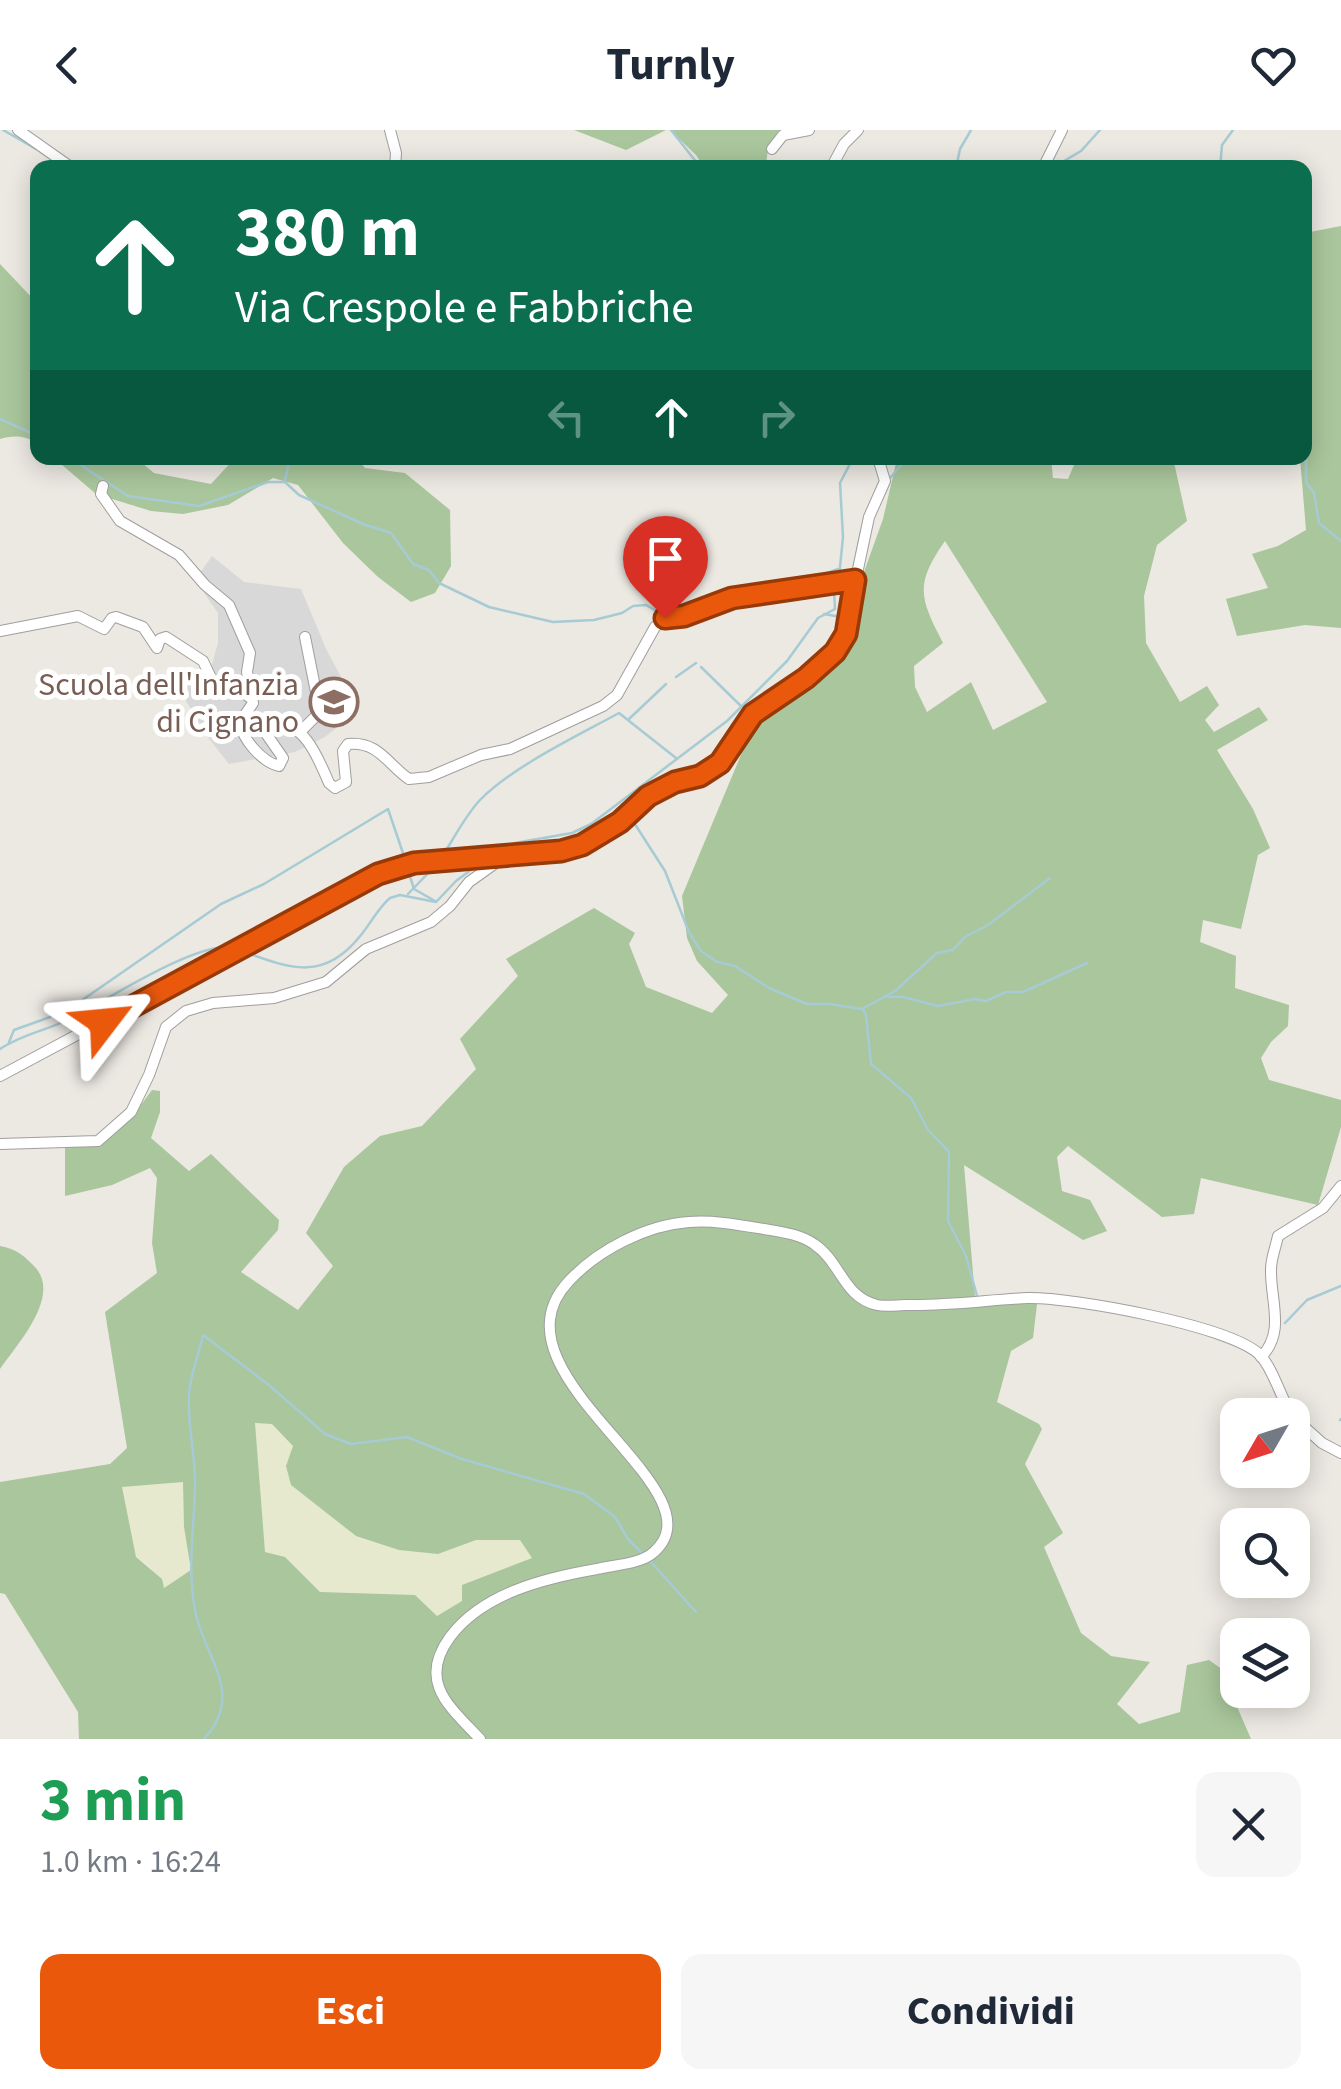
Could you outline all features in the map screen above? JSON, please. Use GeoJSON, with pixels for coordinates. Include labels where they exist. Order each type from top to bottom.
{"type":"FeatureCollection","features":[{"type":"Feature","properties":{"kind":"street"},"geometry":{"type":"LineString","coordinates":[[18,130],[61,160]]}},
{"type":"Feature","properties":{"kind":"street"},"geometry":{"type":"LineString","coordinates":[[390,130],[395,160]]}},
{"type":"Feature","properties":{"kind":"street"},"geometry":{"type":"LineString","coordinates":[[772,149],[783,134],[810,130]]}},
{"type":"Feature","properties":{"kind":"street"},"geometry":{"type":"LineString","coordinates":[[835,160],[858,130]]}},
{"type":"Feature","properties":{"kind":"street"},"geometry":{"type":"LineString","coordinates":[[1046,160],[1062,130]]}},
{"type":"Feature","properties":{"kind":"street"},"geometry":{"type":"LineString","coordinates":[[0,1076],[378,874],[414,863],[561,851],[582,845],[612,829],[648,796],[675,782],[700,776],[720,763],[753,714],[806,678],[840,646],[847,628],[850,581],[884,482],[880,465]]}},
{"type":"Feature","properties":{"kind":"street"},"geometry":{"type":"LineString","coordinates":[[103,486],[101,494],[120,521],[179,556],[229,606],[250,653],[247,672],[252,706],[240,722],[241,730],[272,765],[282,764],[284,758],[267,736],[268,724],[278,721],[301,732],[335,788],[346,782],[343,750],[352,743],[382,752],[409,779],[429,777],[481,754],[530,741],[612,700],[654,627],[665,618],[684,616],[732,598],[850,581]]}},
{"type":"Feature","properties":{"kind":"street"},"geometry":{"type":"LineString","coordinates":[[0,631],[78,616],[104,629],[116,617],[143,626],[156,648],[160,639],[166,637],[203,661],[212,680],[228,683],[252,699]]}},
{"type":"Feature","properties":{"kind":"street"},"geometry":{"type":"LineString","coordinates":[[301,732],[320,712],[305,637]]}},
{"type":"Feature","properties":{"kind":"street"},"geometry":{"type":"LineString","coordinates":[[0,1144],[98,1141],[131,1112],[166,1027],[186,1011],[213,1002],[274,998],[326,982],[366,949],[431,922],[469,882],[502,856]]}},
{"type":"Feature","properties":{"kind":"street"},"geometry":{"type":"LineString","coordinates":[[1262,1357],[1276,1333],[1271,1267],[1278,1236],[1323,1208],[1341,1186]]}},
{"type":"Feature","properties":{"kind":"street"},"geometry":{"type":"LineString","coordinates":[[480,1739],[437,1688],[441,1652],[463,1622],[490,1602],[518,1590],[631,1562],[653,1554],[661,1544],[667,1522],[653,1484],[563,1374],[549,1339],[552,1313],[567,1282],[600,1256],[646,1230],[690,1222],[792,1234],[824,1252],[860,1300],[880,1306],[955,1306],[1030,1298],[1082,1302],[1227,1336],[1262,1357],[1283,1398]]}},
{"type":"Feature","properties":{"kind":"street"},"geometry":{"type":"LineString","coordinates":[[1310,1432],[1341,1453]]}},
{"type":"Feature","properties":{"kind":"shaded area"},"geometry":{"type":"Polygon","coordinates":[[[574,130],[666,130],[626,150],[574,130]]]}},
{"type":"Feature","properties":{"kind":"shaded area"},"geometry":{"type":"Polygon","coordinates":[[[670,130],[779,130],[768,147],[767,160],[699,160],[670,130]]]}},
{"type":"Feature","properties":{"kind":"shaded area"},"geometry":{"type":"Polygon","coordinates":[[[1341,226],[1341,628],[1305,625],[1237,636],[1226,599],[1268,588],[1252,554],[1278,546],[1306,530],[1301,465],[1312,465],[1312,232],[1341,226]]]}},
{"type":"Feature","properties":{"kind":"shaded area"},"geometry":{"type":"Polygon","coordinates":[[[0,264],[30,296],[30,440],[0,439],[0,264]]]}},
{"type":"Feature","properties":{"kind":"shaded area"},"geometry":{"type":"Polygon","coordinates":[[[62,465],[144,465],[154,473],[211,484],[229,465],[362,465],[405,473],[450,510],[451,566],[435,593],[411,602],[343,543],[298,485],[273,478],[228,505],[183,514],[151,511],[96,494],[62,465]]]}},
{"type":"Feature","properties":{"kind":"shaded area"},"geometry":{"type":"Polygon","coordinates":[[[896,465],[1052,465],[1053,478],[1068,479],[1074,465],[1175,465],[1187,521],[1157,545],[1144,596],[1146,643],[1180,702],[1207,686],[1219,705],[1205,720],[1214,732],[1259,707],[1268,720],[1217,750],[1253,809],[1270,848],[1258,855],[1241,929],[1203,920],[1200,942],[1236,956],[1235,988],[1289,1005],[1288,1026],[1261,1058],[1269,1080],[1341,1100],[1341,1127],[1318,1205],[1201,1178],[1194,1214],[1162,1217],[1068,1146],[1057,1157],[1062,1191],[1090,1200],[1107,1231],[1083,1240],[964,1165],[975,1297],[1038,1296],[1033,1338],[1011,1351],[997,1402],[1042,1429],[1025,1464],[1063,1533],[1044,1547],[1081,1633],[1111,1656],[1150,1662],[1117,1704],[1139,1724],[1180,1712],[1187,1665],[1209,1660],[1220,1668],[1220,1708],[1238,1708],[1251,1739],[79,1739],[78,1712],[5,1594],[0,1593],[0,1482],[110,1464],[127,1448],[105,1312],[157,1273],[152,1243],[157,1178],[150,1168],[112,1185],[65,1196],[65,1145],[101,1144],[135,1113],[152,1090],[160,1091],[160,1112],[151,1138],[189,1171],[211,1154],[279,1220],[278,1230],[241,1272],[298,1310],[333,1266],[306,1233],[344,1167],[380,1136],[422,1126],[476,1069],[460,1039],[518,976],[506,959],[594,908],[635,933],[629,944],[646,987],[712,1013],[728,995],[697,961],[687,938],[682,896],[756,719],[819,675],[849,647],[859,615],[864,572],[883,519],[896,465]],[[945,541],[928,569],[924,592],[943,643],[914,666],[915,687],[927,712],[971,682],[993,730],[1047,702],[945,541]],[[255,1423],[265,1552],[285,1557],[320,1592],[415,1595],[437,1616],[462,1601],[462,1585],[532,1558],[520,1540],[476,1540],[438,1554],[399,1550],[356,1536],[291,1485],[286,1466],[293,1446],[272,1424],[255,1423]],[[183,1482],[122,1487],[136,1557],[162,1579],[164,1588],[191,1570],[184,1527],[183,1482]]]}},
{"type":"Feature","properties":{"kind":"shaded area"},"geometry":{"type":"Polygon","coordinates":[[[212,556],[244,582],[301,589],[327,651],[359,710],[325,737],[295,752],[229,764],[210,740],[186,701],[183,683],[211,668],[218,643],[218,613],[195,580],[212,556]]]}},
{"type":"Feature","properties":{"kind":"shaded area","name":"Scuola dell'Infanzia di Cignano"},"geometry":{"type":"Polygon","coordinates":[[[320,682],[350,682],[343,726],[321,722],[320,682]]]}},
{"type":"Feature","properties":{"kind":"shaded area"},"geometry":{"type":"Polygon","coordinates":[[[0,1246],[33,1265],[43,1290],[41,1304],[26,1333],[0,1369],[0,1246]]]}},
{"type":"Feature","properties":{"kind":"shaded area"},"geometry":{"type":"Polygon","coordinates":[[[254,1423],[272,1424],[293,1446],[286,1466],[291,1485],[356,1536],[438,1554],[476,1540],[520,1540],[532,1558],[462,1585],[462,1601],[437,1616],[415,1595],[320,1592],[285,1557],[265,1552],[254,1423]]]}},
{"type":"Feature","properties":{"kind":"shaded area"},"geometry":{"type":"Polygon","coordinates":[[[183,1482],[184,1527],[191,1570],[163,1588],[148,1564],[136,1557],[122,1486],[183,1482]]]}},
{"type":"Feature","properties":{"kind":"waterway"},"geometry":{"type":"LineString","coordinates":[[3,130],[36,149]]}},
{"type":"Feature","properties":{"kind":"waterway"},"geometry":{"type":"LineString","coordinates":[[671,130],[695,160]]}},
{"type":"Feature","properties":{"kind":"waterway"},"geometry":{"type":"LineString","coordinates":[[958,160],[971,130]]}},
{"type":"Feature","properties":{"kind":"waterway"},"geometry":{"type":"LineString","coordinates":[[1066,160],[1081,151],[1100,130]]}},
{"type":"Feature","properties":{"kind":"waterway"},"geometry":{"type":"LineString","coordinates":[[1221,160],[1222,145],[1233,130]]}},
{"type":"Feature","properties":{"kind":"waterway"},"geometry":{"type":"LineString","coordinates":[[0,419],[30,432]]}},
{"type":"Feature","properties":{"kind":"waterway"},"geometry":{"type":"LineString","coordinates":[[81,465],[128,496],[199,506],[268,482],[285,482],[299,495],[391,533],[413,564],[429,570],[439,583],[489,607],[553,622],[594,620],[633,606],[646,605],[658,612],[678,611],[731,593]]}},
{"type":"Feature","properties":{"kind":"waterway"},"geometry":{"type":"LineString","coordinates":[[285,480],[288,465]]}},
{"type":"Feature","properties":{"kind":"waterway"},"geometry":{"type":"LineString","coordinates":[[839,577],[843,537],[840,483],[849,465]]}},
{"type":"Feature","properties":{"kind":"waterway"},"geometry":{"type":"LineString","coordinates":[[890,478],[901,465]]}},
{"type":"Feature","properties":{"kind":"waterway"},"geometry":{"type":"LineString","coordinates":[[1306,465],[1306,482],[1314,493],[1319,523],[1341,541]]}},
{"type":"Feature","properties":{"kind":"waterway"},"geometry":{"type":"LineString","coordinates":[[852,575],[861,532]]}},
{"type":"Feature","properties":{"kind":"waterway"},"geometry":{"type":"LineString","coordinates":[[739,592],[838,569]]}},
{"type":"Feature","properties":{"kind":"waterway"},"geometry":{"type":"LineString","coordinates":[[493,853],[509,844],[572,833],[591,824],[727,721],[787,661],[818,618],[835,609],[834,589]]}},
{"type":"Feature","properties":{"kind":"waterway"},"geometry":{"type":"LineString","coordinates":[[824,614],[841,617],[847,599]]}},
{"type":"Feature","properties":{"kind":"waterway"},"geometry":{"type":"LineString","coordinates":[[676,677],[696,663]]}},
{"type":"Feature","properties":{"kind":"waterway"},"geometry":{"type":"LineString","coordinates":[[701,667],[741,706]]}},
{"type":"Feature","properties":{"kind":"waterway"},"geometry":{"type":"LineString","coordinates":[[629,719],[666,684]]}},
{"type":"Feature","properties":{"kind":"waterway"},"geometry":{"type":"LineString","coordinates":[[441,858],[469,814],[493,788],[619,713],[676,758]]}},
{"type":"Feature","properties":{"kind":"waterway"},"geometry":{"type":"LineString","coordinates":[[9,1042],[14,1030],[78,1003],[221,904],[264,884],[388,809],[405,859]]}},
{"type":"Feature","properties":{"kind":"waterway"},"geometry":{"type":"LineString","coordinates":[[631,818],[665,871],[689,932],[701,951],[807,1004],[862,1009]]}},
{"type":"Feature","properties":{"kind":"waterway"},"geometry":{"type":"LineString","coordinates":[[242,951],[291,966],[306,967],[334,960],[361,935],[390,898],[400,895],[436,902],[483,861]]}},
{"type":"Feature","properties":{"kind":"waterway"},"geometry":{"type":"LineString","coordinates":[[408,894],[436,865]]}},
{"type":"Feature","properties":{"kind":"waterway"},"geometry":{"type":"LineString","coordinates":[[407,867],[414,889],[435,901]]}},
{"type":"Feature","properties":{"kind":"waterway"},"geometry":{"type":"LineString","coordinates":[[862,1009],[895,991],[937,953],[953,950],[965,937],[988,925],[1050,878]]}},
{"type":"Feature","properties":{"kind":"waterway"},"geometry":{"type":"LineString","coordinates":[[0,1049],[72,1018],[177,961],[220,947],[235,948]]}},
{"type":"Feature","properties":{"kind":"waterway"},"geometry":{"type":"LineString","coordinates":[[888,997],[938,1006],[975,999],[986,1001],[1006,992],[1023,992],[1087,963]]}},
{"type":"Feature","properties":{"kind":"waterway"},"geometry":{"type":"LineString","coordinates":[[863,1010],[871,1064],[911,1098],[928,1130],[949,1152],[948,1221],[966,1256],[977,1296]]}},
{"type":"Feature","properties":{"kind":"waterway"},"geometry":{"type":"LineString","coordinates":[[1285,1323],[1307,1300],[1341,1286]]}},
{"type":"Feature","properties":{"kind":"waterway"},"geometry":{"type":"LineString","coordinates":[[204,1739],[216,1722],[222,1691],[195,1610],[191,1578],[195,1475],[189,1395],[203,1335],[325,1434],[351,1444],[407,1437],[462,1459],[584,1494],[615,1517],[628,1539],[645,1556]]}},
{"type":"Feature","properties":{"kind":"waterway"},"geometry":{"type":"LineString","coordinates":[[650,1561],[696,1612]]}},
{"type":"Feature","properties":{"kind":"place","name":"Scuola dell'Infanzia di Cignano"},"geometry":{"type":"Point","coordinates":[334,702]}},
{"type":"Feature","properties":{"kind":"route"},"geometry":{"type":"LineString","coordinates":[[104,1022],[378,874],[414,863],[561,851],[603,835],[648,796],[675,782],[700,776],[720,763],[753,714],[806,678],[835,652],[846,634],[855,580],[732,598],[684,616],[665,618]]}}]}
